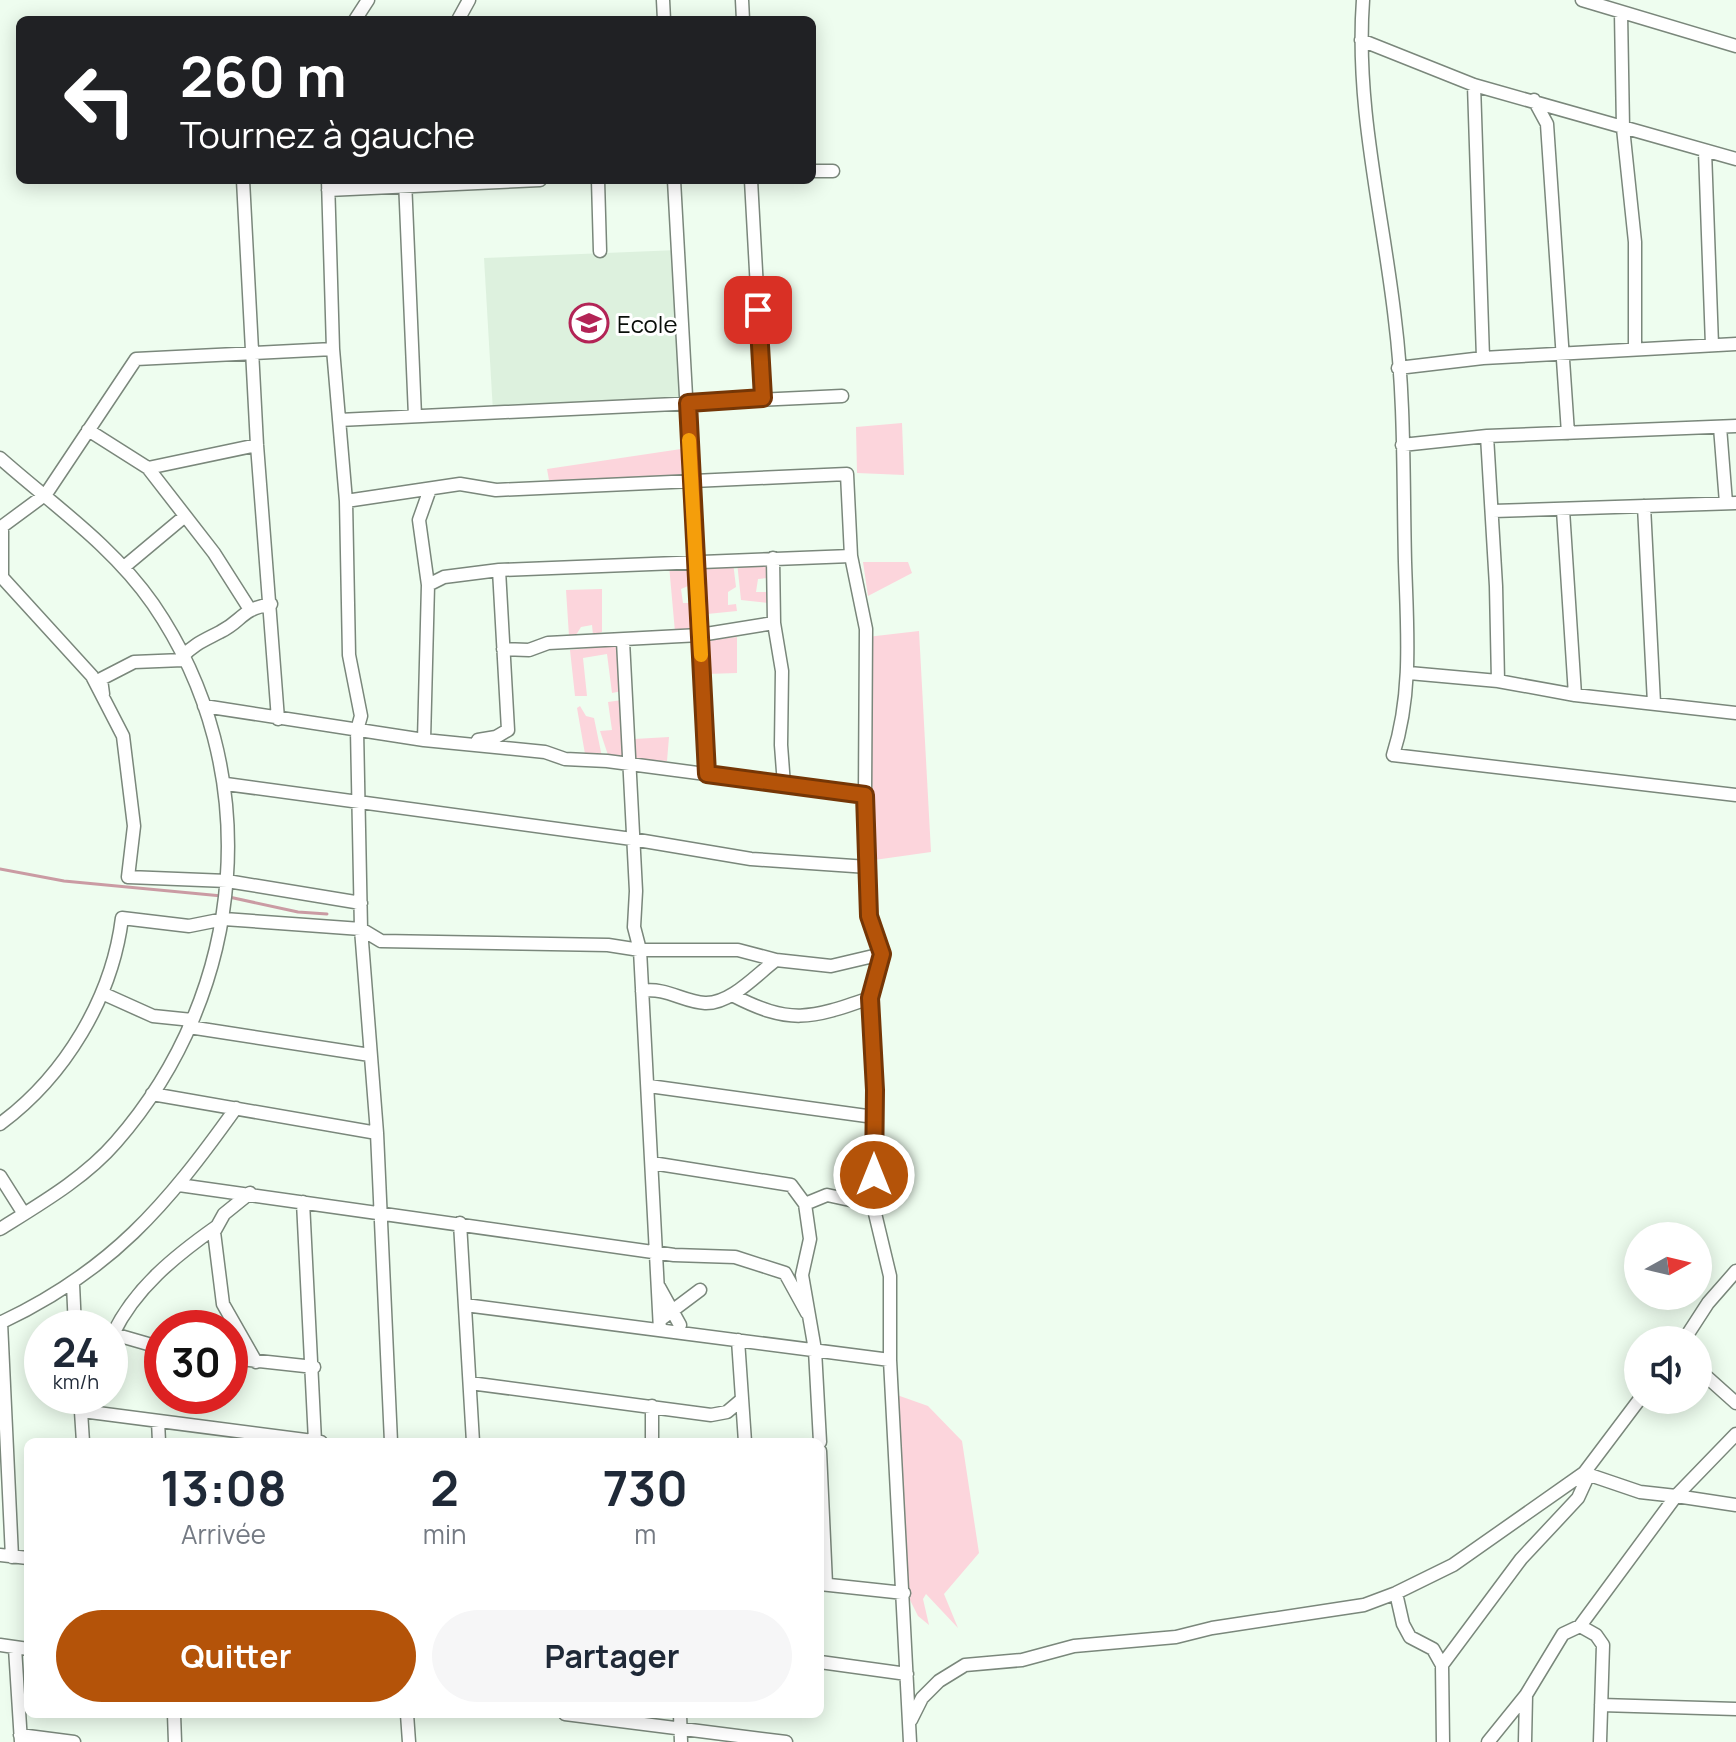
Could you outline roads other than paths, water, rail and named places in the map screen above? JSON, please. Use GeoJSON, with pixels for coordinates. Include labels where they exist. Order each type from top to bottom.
{"type":"FeatureCollection","features":[{"type":"Feature","properties":{"kind":"street"},"geometry":{"type":"LineString","coordinates":[[1363,0],[1361,96],[1389,272],[1402,445],[1409,673],[1401,732],[1393,755],[1736,795],[1736,781]]}},
{"type":"Feature","properties":{"kind":"street"},"geometry":{"type":"LineString","coordinates":[[1582,0],[1736,46]]}},
{"type":"Feature","properties":{"kind":"street"},"geometry":{"type":"LineString","coordinates":[[1621,13],[1623,128],[1635,242],[1635,349]]}},
{"type":"Feature","properties":{"kind":"street"},"geometry":{"type":"LineString","coordinates":[[1361,40],[1474,85],[1736,159]]}},
{"type":"Feature","properties":{"kind":"street"},"geometry":{"type":"LineString","coordinates":[[1474,85],[1483,358]]}},
{"type":"Feature","properties":{"kind":"street"},"geometry":{"type":"LineString","coordinates":[[1534,100],[1547,124],[1568,433]]}},
{"type":"Feature","properties":{"kind":"street"},"geometry":{"type":"LineString","coordinates":[[1547,124],[1565,110]]}},
{"type":"Feature","properties":{"kind":"street"},"geometry":{"type":"LineString","coordinates":[[1705,151],[1712,345]]}},
{"type":"Feature","properties":{"kind":"street"},"geometry":{"type":"LineString","coordinates":[[816,171],[833,171]]}},
{"type":"Feature","properties":{"kind":"street"},"geometry":{"type":"LineString","coordinates":[[243,184],[257,445],[278,719]]}},
{"type":"Feature","properties":{"kind":"street"},"geometry":{"type":"LineString","coordinates":[[391,1438],[377,1133],[361,929],[357,730],[361,716],[349,655],[346,501],[333,349],[328,185],[405,184],[415,416]]}},
{"type":"Feature","properties":{"kind":"street"},"geometry":{"type":"LineString","coordinates":[[598,184],[600,251]]}},
{"type":"Feature","properties":{"kind":"street"},"geometry":{"type":"LineString","coordinates":[[674,184],[707,774]]}},
{"type":"Feature","properties":{"kind":"street"},"geometry":{"type":"LineString","coordinates":[[751,184],[763,398]]}},
{"type":"Feature","properties":{"kind":"street"},"geometry":{"type":"LineString","coordinates":[[1398,368],[1483,358],[1736,344]]}},
{"type":"Feature","properties":{"kind":"street"},"geometry":{"type":"LineString","coordinates":[[333,349],[254,356],[136,359],[46,494],[1,528],[1,576],[66,644],[103,695],[123,736],[134,826],[128,877],[227,881],[361,903]]}},
{"type":"Feature","properties":{"kind":"street"},"geometry":{"type":"LineString","coordinates":[[339,420],[842,396]]}},
{"type":"Feature","properties":{"kind":"street"},"geometry":{"type":"LineString","coordinates":[[1402,445],[1487,436],[1736,426]]}},
{"type":"Feature","properties":{"kind":"street"},"geometry":{"type":"LineString","coordinates":[[1493,511],[1731,503],[1720,427]]}},
{"type":"Feature","properties":{"kind":"street"},"geometry":{"type":"LineString","coordinates":[[88,430],[148,468],[249,608]]}},
{"type":"Feature","properties":{"kind":"street"},"geometry":{"type":"LineString","coordinates":[[1487,436],[1493,511],[1498,681]]}},
{"type":"Feature","properties":{"kind":"street"},"geometry":{"type":"LineString","coordinates":[[148,468],[257,445]]}},
{"type":"Feature","properties":{"kind":"street"},"geometry":{"type":"LineString","coordinates":[[0,458],[46,494],[124,567],[152,603],[182,658],[204,706],[226,784],[227,881],[224,919],[190,1023],[152,1094],[115,1144],[77,1178],[0,1229]]}},
{"type":"Feature","properties":{"kind":"street"},"geometry":{"type":"LineString","coordinates":[[346,501],[460,484],[496,490],[847,474],[851,556],[866,629],[865,795],[869,916],[882,954],[870,998],[873,1205],[890,1276],[890,1360],[910,1742]]}},
{"type":"Feature","properties":{"kind":"street"},"geometry":{"type":"LineString","coordinates":[[424,740],[428,585],[419,520],[430,489]]}},
{"type":"Feature","properties":{"kind":"street"},"geometry":{"type":"LineString","coordinates":[[1644,506],[1654,703]]}},
{"type":"Feature","properties":{"kind":"street"},"geometry":{"type":"LineString","coordinates":[[1563,510],[1575,695]]}},
{"type":"Feature","properties":{"kind":"street"},"geometry":{"type":"LineString","coordinates":[[124,567],[185,516]]}},
{"type":"Feature","properties":{"kind":"street"},"geometry":{"type":"LineString","coordinates":[[428,585],[444,577],[499,570],[851,556]]}},
{"type":"Feature","properties":{"kind":"street"},"geometry":{"type":"LineString","coordinates":[[773,558],[774,623],[782,671],[784,785]]}},
{"type":"Feature","properties":{"kind":"street"},"geometry":{"type":"LineString","coordinates":[[456,743],[496,737],[508,730],[499,570]]}},
{"type":"Feature","properties":{"kind":"street"},"geometry":{"type":"LineString","coordinates":[[103,695],[101,679],[134,662],[182,658],[198,641],[223,631],[249,608],[271,604]]}},
{"type":"Feature","properties":{"kind":"street"},"geometry":{"type":"LineString","coordinates":[[503,649],[529,650],[548,643],[700,635],[774,623]]}},
{"type":"Feature","properties":{"kind":"street"},"geometry":{"type":"LineString","coordinates":[[623,641],[634,927],[640,950],[649,1086],[660,1325]]}},
{"type":"Feature","properties":{"kind":"street"},"geometry":{"type":"LineString","coordinates":[[1409,673],[1498,681],[1575,695],[1736,713]]}},
{"type":"Feature","properties":{"kind":"street"},"geometry":{"type":"LineString","coordinates":[[204,706],[424,740],[545,752],[565,759],[630,764],[865,795]]}},
{"type":"Feature","properties":{"kind":"street"},"geometry":{"type":"LineString","coordinates":[[226,784],[632,839],[751,859],[868,867]]}},
{"type":"Feature","properties":{"kind":"street"},"geometry":{"type":"LineString","coordinates":[[0,1124],[29,1103],[69,1051],[104,994],[119,942],[122,918],[189,926],[224,919],[361,929],[381,941],[608,945],[640,950],[738,950],[776,960],[831,966],[882,954]]}},
{"type":"Feature","properties":{"kind":"street"},"geometry":{"type":"LineString","coordinates":[[642,991],[673,992],[706,1003],[732,995],[776,960]]}},
{"type":"Feature","properties":{"kind":"street"},"geometry":{"type":"LineString","coordinates":[[104,994],[153,1016],[370,1055]]}},
{"type":"Feature","properties":{"kind":"street"},"geometry":{"type":"LineString","coordinates":[[732,995],[769,1014],[792,1016],[830,1012],[870,998]]}},
{"type":"Feature","properties":{"kind":"street"},"geometry":{"type":"LineString","coordinates":[[649,1086],[874,1117]]}},
{"type":"Feature","properties":{"kind":"street"},"geometry":{"type":"LineString","coordinates":[[152,1094],[377,1133]]}},
{"type":"Feature","properties":{"kind":"street"},"geometry":{"type":"LineString","coordinates":[[6,1556],[0,1323],[73,1284],[116,1251],[179,1185],[236,1108]]}},
{"type":"Feature","properties":{"kind":"street"},"geometry":{"type":"LineString","coordinates":[[652,1163],[791,1185],[805,1204],[810,1239],[802,1275],[815,1350],[820,1438]]}},
{"type":"Feature","properties":{"kind":"street"},"geometry":{"type":"LineString","coordinates":[[0,1176],[24,1214]]}},
{"type":"Feature","properties":{"kind":"street"},"geometry":{"type":"LineString","coordinates":[[179,1185],[701,1258],[735,1257],[785,1273],[807,1313]]}},
{"type":"Feature","properties":{"kind":"street"},"geometry":{"type":"LineString","coordinates":[[125,1310],[150,1280],[216,1227],[224,1214],[250,1193]]}},
{"type":"Feature","properties":{"kind":"street"},"geometry":{"type":"LineString","coordinates":[[805,1204],[827,1195],[873,1205]]}},
{"type":"Feature","properties":{"kind":"street"},"geometry":{"type":"LineString","coordinates":[[303,1202],[318,1438]]}},
{"type":"Feature","properties":{"kind":"street"},"geometry":{"type":"LineString","coordinates":[[460,1223],[473,1438]]}},
{"type":"Feature","properties":{"kind":"street"},"geometry":{"type":"LineString","coordinates":[[216,1227],[223,1304],[256,1362]]}},
{"type":"Feature","properties":{"kind":"street"},"geometry":{"type":"LineString","coordinates":[[1693,1326],[1736,1271]]}},
{"type":"Feature","properties":{"kind":"street"},"geometry":{"type":"LineString","coordinates":[[73,1284],[74,1310]]}},
{"type":"Feature","properties":{"kind":"street"},"geometry":{"type":"LineString","coordinates":[[658,1284],[680,1325]]}},
{"type":"Feature","properties":{"kind":"street"},"geometry":{"type":"LineString","coordinates":[[660,1325],[672,1310],[700,1290]]}},
{"type":"Feature","properties":{"kind":"street"},"geometry":{"type":"LineString","coordinates":[[465,1305],[660,1325],[738,1340],[890,1360]]}},
{"type":"Feature","properties":{"kind":"street"},"geometry":{"type":"LineString","coordinates":[[738,1340],[740,1401],[746,1418],[745,1438]]}},
{"type":"Feature","properties":{"kind":"street"},"geometry":{"type":"LineString","coordinates":[[248,1361],[314,1367]]}},
{"type":"Feature","properties":{"kind":"street"},"geometry":{"type":"LineString","coordinates":[[1712,1382],[1736,1403]]}},
{"type":"Feature","properties":{"kind":"street"},"geometry":{"type":"LineString","coordinates":[[470,1383],[711,1415],[727,1412],[740,1401]]}},
{"type":"Feature","properties":{"kind":"street"},"geometry":{"type":"LineString","coordinates":[[652,1406],[652,1438]]}},
{"type":"Feature","properties":{"kind":"street"},"geometry":{"type":"LineString","coordinates":[[82,1414],[83,1438]]}},
{"type":"Feature","properties":{"kind":"street"},"geometry":{"type":"LineString","coordinates":[[105,1414],[288,1438]]}},
{"type":"Feature","properties":{"kind":"street"},"geometry":{"type":"LineString","coordinates":[[1442,1665],[1521,1559],[1578,1498],[1586,1474],[1629,1414]]}},
{"type":"Feature","properties":{"kind":"street"},"geometry":{"type":"LineString","coordinates":[[158,1421],[159,1438]]}},
{"type":"Feature","properties":{"kind":"street"},"geometry":{"type":"LineString","coordinates":[[1488,1742],[1526,1695],[1563,1634],[1580,1626],[1676,1496],[1736,1434]]}},
{"type":"Feature","properties":{"kind":"street"},"geometry":{"type":"LineString","coordinates":[[1586,1474],[1629,1490],[1736,1505]]}},
{"type":"Feature","properties":{"kind":"street"},"geometry":{"type":"LineString","coordinates":[[910,1724],[922,1698],[939,1681],[965,1665],[1022,1660],[1074,1646],[1176,1637],[1212,1628],[1364,1605],[1453,1565],[1586,1474]]}},
{"type":"Feature","properties":{"kind":"street"},"geometry":{"type":"LineString","coordinates":[[824,1584],[904,1593]]}},
{"type":"Feature","properties":{"kind":"street"},"geometry":{"type":"LineString","coordinates":[[1396,1593],[1403,1624],[1410,1637],[1433,1649],[1442,1665],[1443,1742]]}},
{"type":"Feature","properties":{"kind":"street"},"geometry":{"type":"LineString","coordinates":[[1580,1626],[1596,1635],[1603,1645],[1600,1742]]}},
{"type":"Feature","properties":{"kind":"street"},"geometry":{"type":"LineString","coordinates":[[0,1645],[21,1648],[21,1738],[74,1742]]}},
{"type":"Feature","properties":{"kind":"street"},"geometry":{"type":"LineString","coordinates":[[824,1663],[907,1674]]}},
{"type":"Feature","properties":{"kind":"street"},"geometry":{"type":"LineString","coordinates":[[1525,1742],[1526,1695]]}},
{"type":"Feature","properties":{"kind":"street"},"geometry":{"type":"LineString","coordinates":[[1601,1705],[1736,1709]]}},
{"type":"Feature","properties":{"kind":"street"},"geometry":{"type":"LineString","coordinates":[[174,1718],[175,1742]]}},
{"type":"Feature","properties":{"kind":"street"},"geometry":{"type":"LineString","coordinates":[[407,1718],[409,1742]]}},
{"type":"Feature","properties":{"kind":"street"},"geometry":{"type":"LineString","coordinates":[[587,1718],[681,1735],[786,1742]]}},
{"type":"Feature","properties":{"kind":"waterway"},"geometry":{"type":"LineString","coordinates":[[0,869],[64,881],[222,896]]}},
{"type":"Feature","properties":{"kind":"waterway"},"geometry":{"type":"LineString","coordinates":[[229,897],[298,912],[327,914]]}},
{"type":"Feature","properties":{"kind":"place","name":"Ecole"},"geometry":{"type":"Point","coordinates":[589,323]}}]}
